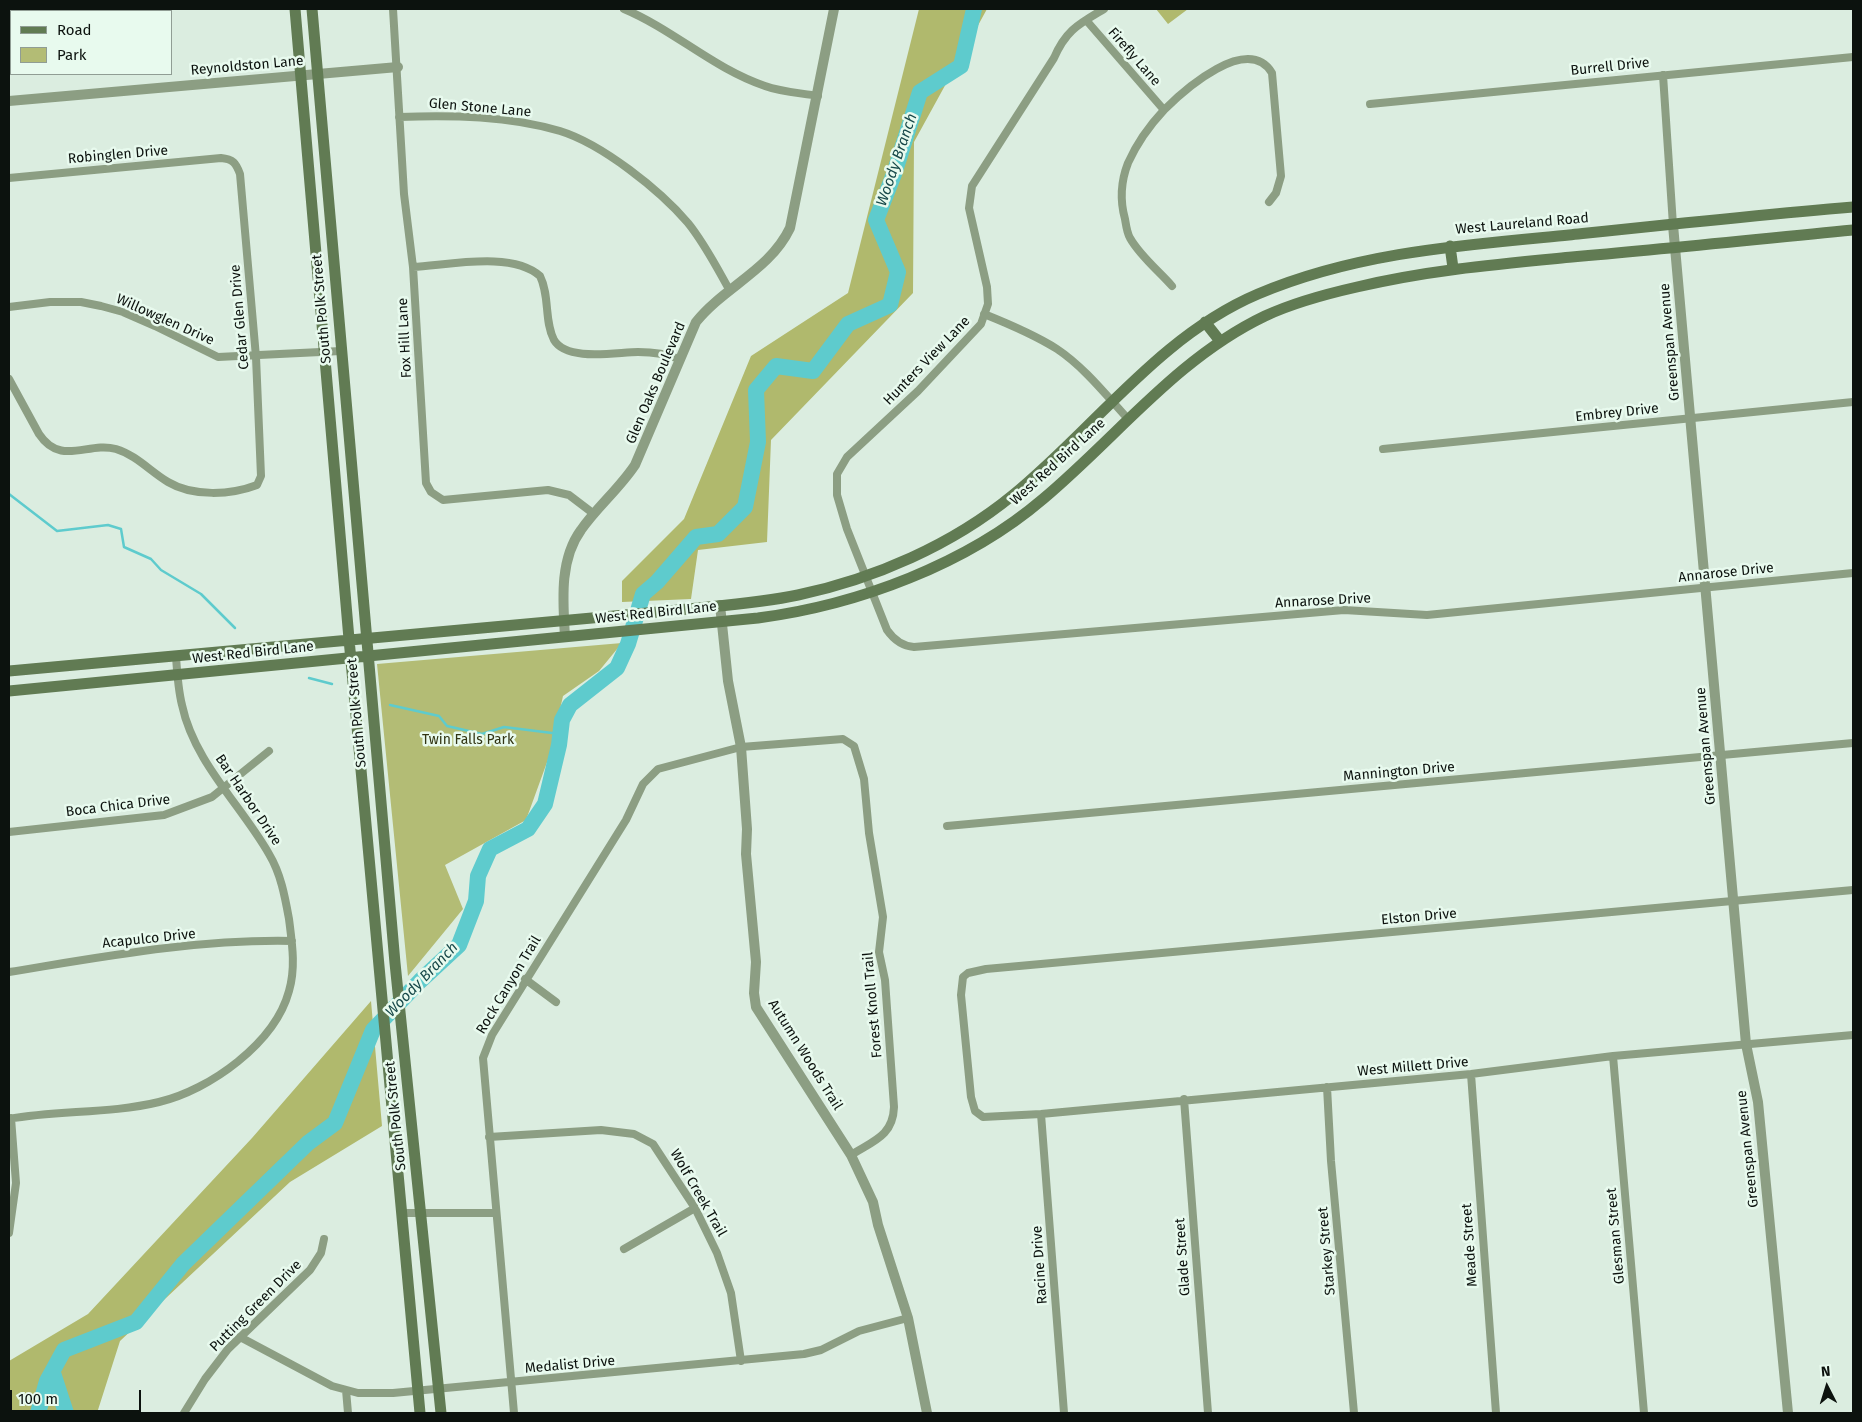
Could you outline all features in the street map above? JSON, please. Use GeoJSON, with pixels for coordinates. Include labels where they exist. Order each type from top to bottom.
{"type":"FeatureCollection","features":[{"type":"Feature","properties":{"kind":"main road","name":"South Polk Street"},"geometry":{"type":"LineString","coordinates":[[295,9],[323,352],[420,1413]]}},
{"type":"Feature","properties":{"kind":"main road","name":"South Polk Street"},"geometry":{"type":"LineString","coordinates":[[312,9],[367,656],[395,963],[422,1212],[440,1413]]}},
{"type":"Feature","properties":{"kind":"main road","name":"West Laureland Road"},"geometry":{"type":"LineString","coordinates":[[1205,322],[1256,294],[1308,276],[1370,260],[1450,246],[1853,207]]}},
{"type":"Feature","properties":{"kind":"main road"},"geometry":{"type":"LineString","coordinates":[[1205,322],[1220,341],[1291,305],[1374,283],[1453,268],[1853,230]]}},
{"type":"Feature","properties":{"kind":"main road"},"geometry":{"type":"LineString","coordinates":[[1450,246],[1453,268]]}},
{"type":"Feature","properties":{"kind":"main road","name":"West Red Bird Lane"},"geometry":{"type":"LineString","coordinates":[[9,671],[366,637],[669,611],[796,596],[866,577],[939,543],[987,514],[1013,495],[1156,360],[1205,322]]}},
{"type":"Feature","properties":{"kind":"main road","name":"West Red Bird Lane"},"geometry":{"type":"LineString","coordinates":[[9,691],[795,614],[871,592],[988,540],[1044,498],[1176,376],[1220,341]]}},
{"type":"Feature","properties":{"kind":"street","name":"Fox Hill Lane"},"geometry":{"type":"LineString","coordinates":[[393,9],[398,67],[398,117],[404,194],[413,267],[426,483],[431,492],[443,500],[548,490],[575,498],[594,514]]}},
{"type":"Feature","properties":{"kind":"street"},"geometry":{"type":"LineString","coordinates":[[624,9],[644,18],[746,78],[766,87],[818,96]]}},
{"type":"Feature","properties":{"kind":"street","name":"Glen Oaks Boulevard"},"geometry":{"type":"LineString","coordinates":[[565,637],[564,580],[568,560],[578,533],[620,486],[635,465],[696,322],[712,304],[771,258],[783,242],[790,228],[834,9]]}},
{"type":"Feature","properties":{"kind":"street","name":"Hunters View Lane"},"geometry":{"type":"LineString","coordinates":[[866,577],[837,494],[839,470],[847,457],[918,391],[974,334],[981,324],[988,304],[988,287],[968,208],[969,194],[987,160],[1010,128],[1054,58],[1061,41],[1072,28],[1104,9]]}},
{"type":"Feature","properties":{"kind":"street","name":"Firefly Lane"},"geometry":{"type":"LineString","coordinates":[[1086,20],[1164,110]]}},
{"type":"Feature","properties":{"kind":"street","name":"Burrell Drive"},"geometry":{"type":"LineString","coordinates":[[1370,104],[1853,57]]}},
{"type":"Feature","properties":{"kind":"street"},"geometry":{"type":"LineString","coordinates":[[1172,286],[1129,237],[1121,200],[1124,175],[1141,140],[1164,110],[1210,73],[1232,60],[1248,59],[1260,61],[1268,66],[1274,81],[1281,176],[1276,193],[1269,202]]}},
{"type":"Feature","properties":{"kind":"street","name":"Reynoldston Lane"},"geometry":{"type":"LineString","coordinates":[[9,101],[398,67]]}},
{"type":"Feature","properties":{"kind":"street","name":"Greenspan Avenue"},"geometry":{"type":"LineString","coordinates":[[1663,74],[1675,248],[1746,1044],[1758,1102],[1788,1413]]}},
{"type":"Feature","properties":{"kind":"street","name":"Glen Stone Lane"},"geometry":{"type":"LineString","coordinates":[[398,117],[471,118],[522,123],[562,132],[584,142],[634,173],[670,203],[706,248],[730,291]]}},
{"type":"Feature","properties":{"kind":"street","name":"Robinglen Drive"},"geometry":{"type":"LineString","coordinates":[[9,178],[221,158],[230,159]]}},
{"type":"Feature","properties":{"kind":"street","name":"Cedar Glen Drive"},"geometry":{"type":"LineString","coordinates":[[9,379],[39,434],[52,448],[78,452],[102,448],[119,450],[169,483],[186,490],[216,492],[246,489],[257,485],[261,476],[256,356],[240,174],[230,159]]}},
{"type":"Feature","properties":{"kind":"street"},"geometry":{"type":"LineString","coordinates":[[413,267],[505,262],[522,265],[540,276],[552,334],[558,344],[565,350],[592,354],[646,352],[679,359]]}},
{"type":"Feature","properties":{"kind":"street","name":"Willowglen Drive"},"geometry":{"type":"LineString","coordinates":[[9,306],[50,302],[81,302],[101,306],[155,326],[218,357],[341,351]]}},
{"type":"Feature","properties":{"kind":"street"},"geometry":{"type":"LineString","coordinates":[[984,314],[1013,326],[1057,349],[1078,367],[1128,419]]}},
{"type":"Feature","properties":{"kind":"street","name":"Embrey Drive"},"geometry":{"type":"LineString","coordinates":[[1383,449],[1853,402]]}},
{"type":"Feature","properties":{"kind":"street","name":"Annarose Drive"},"geometry":{"type":"LineString","coordinates":[[866,577],[892,638],[906,646],[914,647],[1344,610],[1427,615],[1853,573]]}},
{"type":"Feature","properties":{"kind":"street","name":"Autumn Woods Trail"},"geometry":{"type":"LineString","coordinates":[[720,605],[728,681],[741,747],[747,829],[746,854],[756,962],[754,993],[756,1007],[851,1155],[873,1202],[878,1225],[908,1318],[927,1413]]}},
{"type":"Feature","properties":{"kind":"street","name":"Bar Harbor Drive"},"geometry":{"type":"LineString","coordinates":[[10,1119],[94,1111],[159,1102],[182,1095],[212,1080],[261,1040],[286,1001],[292,978],[292,941],[285,895],[271,856],[195,742],[182,706],[176,656]]}},
{"type":"Feature","properties":{"kind":"street","name":"Forest Knoll Trail"},"geometry":{"type":"LineString","coordinates":[[824,740],[843,739],[854,746],[858,755],[864,779],[869,833],[883,917],[879,952],[885,980],[894,1120],[885,1134],[851,1155]]}},
{"type":"Feature","properties":{"kind":"street","name":"Rock Canyon Trail"},"geometry":{"type":"LineString","coordinates":[[514,1413],[495,1213],[483,1058],[492,1035],[525,979],[626,820],[643,784],[651,775],[658,769],[741,747],[824,740]]}},
{"type":"Feature","properties":{"kind":"street","name":"Mannington Drive"},"geometry":{"type":"LineString","coordinates":[[946,826],[1853,743]]}},
{"type":"Feature","properties":{"kind":"street","name":"Boca Chica Drive"},"geometry":{"type":"LineString","coordinates":[[9,832],[164,815],[199,804],[212,797],[269,751]]}},
{"type":"Feature","properties":{"kind":"street","name":"Elston Drive"},"geometry":{"type":"LineString","coordinates":[[975,1111],[971,1097],[962,984],[963,977],[968,973],[986,969],[1853,890]]}},
{"type":"Feature","properties":{"kind":"street","name":"Acapulco Drive"},"geometry":{"type":"LineString","coordinates":[[9,972],[143,952],[225,944],[292,941]]}},
{"type":"Feature","properties":{"kind":"street"},"geometry":{"type":"LineString","coordinates":[[525,979],[556,1002]]}},
{"type":"Feature","properties":{"kind":"street","name":"West Millett Drive"},"geometry":{"type":"LineString","coordinates":[[975,1111],[983,1117],[1041,1114],[1184,1099],[1471,1074],[1613,1056],[1853,1035]]}},
{"type":"Feature","properties":{"kind":"street","name":"Glesman Street"},"geometry":{"type":"LineString","coordinates":[[1613,1056],[1644,1413]]}},
{"type":"Feature","properties":{"kind":"street","name":"Meade Street"},"geometry":{"type":"LineString","coordinates":[[1471,1074],[1496,1413]]}},
{"type":"Feature","properties":{"kind":"street","name":"Starkey Street"},"geometry":{"type":"LineString","coordinates":[[1327,1087],[1332,1170],[1354,1413]]}},
{"type":"Feature","properties":{"kind":"street","name":"Glade Street"},"geometry":{"type":"LineString","coordinates":[[1184,1099],[1208,1413]]}},
{"type":"Feature","properties":{"kind":"street","name":"Racine Drive"},"geometry":{"type":"LineString","coordinates":[[1041,1114],[1064,1413]]}},
{"type":"Feature","properties":{"kind":"street"},"geometry":{"type":"LineString","coordinates":[[9,1233],[16,1183],[10,1119]]}},
{"type":"Feature","properties":{"kind":"street","name":"Wolf Creek Trail"},"geometry":{"type":"LineString","coordinates":[[489,1137],[601,1130],[634,1134],[653,1144],[695,1208],[717,1252],[731,1294],[741,1362]]}},
{"type":"Feature","properties":{"kind":"street"},"geometry":{"type":"LineString","coordinates":[[624,1249],[695,1208]]}},
{"type":"Feature","properties":{"kind":"street"},"geometry":{"type":"LineString","coordinates":[[401,1213],[495,1213]]}},
{"type":"Feature","properties":{"kind":"street","name":"Putting Green Drive"},"geometry":{"type":"LineString","coordinates":[[184,1413],[205,1379],[240,1337],[310,1270],[321,1253],[324,1239]]}},
{"type":"Feature","properties":{"kind":"street","name":"Medalist Drive"},"geometry":{"type":"LineString","coordinates":[[240,1337],[317,1380],[346,1390],[375,1394],[741,1362],[804,1354],[820,1350],[865,1329],[908,1318]]}},
{"type":"Feature","properties":{"kind":"street"},"geometry":{"type":"LineString","coordinates":[[346,1390],[348,1413]]}},
{"type":"Feature","properties":{"kind":"green space"},"geometry":{"type":"Polygon","coordinates":[[[919,9],[987,9],[914,142],[913,293],[771,440],[767,542],[698,550],[691,599],[622,602],[622,581],[684,519],[751,356],[848,293],[919,9]]]}},
{"type":"Feature","properties":{"kind":"green space"},"geometry":{"type":"Polygon","coordinates":[[[1156,9],[1188,9],[1168,24],[1156,9]]]}},
{"type":"Feature","properties":{"kind":"green space","name":"Twin Falls Park"},"geometry":{"type":"Polygon","coordinates":[[[622,643],[599,671],[563,696],[550,754],[526,820],[445,865],[463,909],[408,976],[377,664],[622,643]]]}},
{"type":"Feature","properties":{"kind":"green space"},"geometry":{"type":"Polygon","coordinates":[[[371,1001],[382,1126],[290,1182],[120,1341],[97,1413],[9,1413],[9,1361],[88,1314],[252,1138],[371,1001]]]}},
{"type":"Feature","properties":{"kind":"waterway","name":"Woody Branch"},"geometry":{"type":"LineString","coordinates":[[38,1413],[47,1381],[64,1350],[136,1322],[183,1264],[308,1143],[335,1123],[373,1030],[420,981],[459,945],[476,901],[478,876],[490,849],[528,829],[545,804],[559,745],[562,720],[570,705],[617,668],[628,644],[643,594],[657,582],[696,537],[718,534],[745,507],[758,442],[756,390],[776,366],[813,371],[848,324],[890,305],[898,272],[876,220],[894,174],[920,92],[961,66],[974,9]]}},
{"type":"Feature","properties":{"kind":"waterway"},"geometry":{"type":"LineString","coordinates":[[9,494],[57,531],[108,525],[121,529],[124,547],[151,559],[161,570],[201,594],[235,628]]}},
{"type":"Feature","properties":{"kind":"waterway"},"geometry":{"type":"LineString","coordinates":[[309,678],[332,684]]}},
{"type":"Feature","properties":{"kind":"waterway"},"geometry":{"type":"LineString","coordinates":[[390,705],[439,716],[447,726],[482,734],[504,727],[560,734]]}},
{"type":"Feature","properties":{"kind":"waterway","name":"Woody Branch"},"geometry":{"type":"LineString","coordinates":[[53,1373],[66,1413]]}}]}
